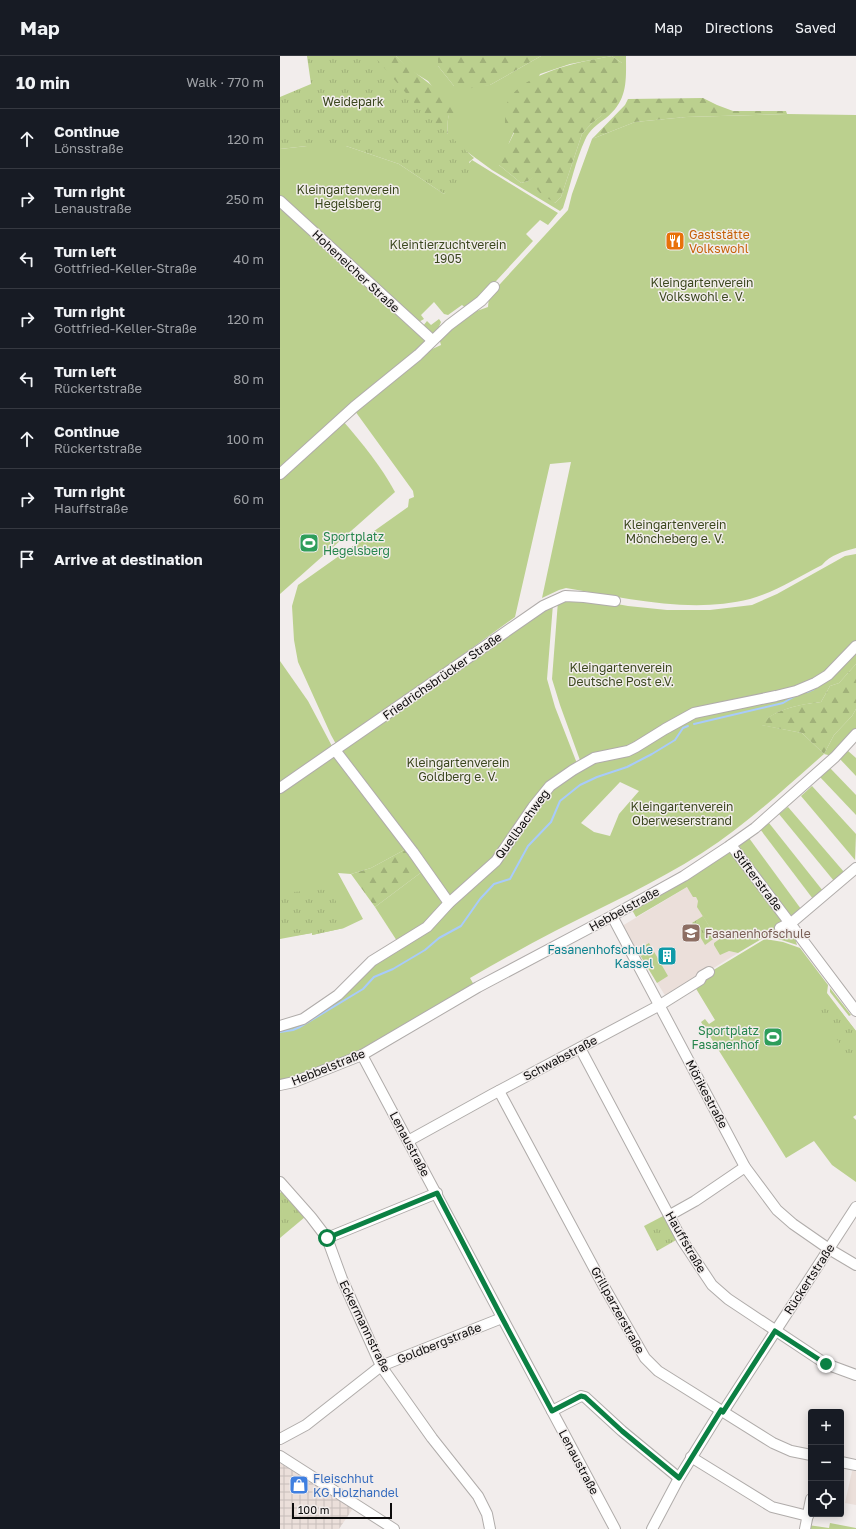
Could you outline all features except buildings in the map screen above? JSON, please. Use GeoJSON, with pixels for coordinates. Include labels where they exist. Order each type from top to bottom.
{"type":"FeatureCollection","features":[{"type":"Feature","properties":{"kind":"street","name":"Hoheneicher Straße"},"geometry":{"type":"LineString","coordinates":[[280,201],[432,340]]}},
{"type":"Feature","properties":{"kind":"street"},"geometry":{"type":"LineString","coordinates":[[280,474],[354,407],[418,355],[449,325],[481,301],[494,287]]}},
{"type":"Feature","properties":{"kind":"street","name":"Friedrichsbrücker Straße"},"geometry":{"type":"LineString","coordinates":[[280,788],[543,606],[565,596],[615,601]]}},
{"type":"Feature","properties":{"kind":"street","name":"Quellbachweg"},"geometry":{"type":"LineString","coordinates":[[280,1026],[303,1019],[338,995],[372,961],[426,927],[449,903],[496,861],[533,807],[550,786],[573,770],[594,758],[628,751],[665,728],[694,713],[776,696],[796,691],[815,683],[828,674],[856,646]]}},
{"type":"Feature","properties":{"kind":"street","name":"Hebbelstraße"},"geometry":{"type":"LineString","coordinates":[[280,1085],[294,1082],[362,1055],[478,987],[684,876],[755,828],[835,757],[856,734]]}},
{"type":"Feature","properties":{"kind":"street"},"geometry":{"type":"LineString","coordinates":[[335,750],[413,852],[449,903]]}},
{"type":"Feature","properties":{"kind":"street","name":"Stifterstraße"},"geometry":{"type":"LineString","coordinates":[[731,845],[785,926],[856,1011]]}},
{"type":"Feature","properties":{"kind":"street"},"geometry":{"type":"LineString","coordinates":[[785,926],[856,868]]}},
{"type":"Feature","properties":{"kind":"street","name":"Mörikestraße"},"geometry":{"type":"LineString","coordinates":[[612,916],[745,1167],[782,1215],[792,1224],[828,1249],[856,1265]]}},
{"type":"Feature","properties":{"kind":"street","name":"Schwabstraße"},"geometry":{"type":"LineString","coordinates":[[408,1141],[660,1005],[700,980],[702,976],[709,972]]}},
{"type":"Feature","properties":{"kind":"street","name":"Hauffstraße"},"geometry":{"type":"LineString","coordinates":[[580,1048],[682,1240],[712,1285],[728,1299],[826,1364],[856,1375]]}},
{"type":"Feature","properties":{"kind":"street","name":"Lenaustraße"},"geometry":{"type":"LineString","coordinates":[[362,1055],[615,1529]]}},
{"type":"Feature","properties":{"kind":"street","name":"Grillparzerstraße"},"geometry":{"type":"LineString","coordinates":[[499,1091],[644,1358],[658,1371],[774,1443],[791,1451],[808,1454]]}},
{"type":"Feature","properties":{"kind":"street"},"geometry":{"type":"LineString","coordinates":[[670,1215],[695,1201],[745,1167]]}},
{"type":"Feature","properties":{"kind":"street","name":"Eckermannstraße"},"geometry":{"type":"LineString","coordinates":[[280,1182],[311,1217],[327,1238],[342,1279],[381,1366],[432,1438],[478,1496],[487,1514],[490,1529]]}},
{"type":"Feature","properties":{"kind":"street"},"geometry":{"type":"LineString","coordinates":[[327,1238],[437,1193]]}},
{"type":"Feature","properties":{"kind":"street","name":"Rückertstraße"},"geometry":{"type":"LineString","coordinates":[[652,1529],[691,1457],[856,1206]]}},
{"type":"Feature","properties":{"kind":"street","name":"Goldbergstraße"},"geometry":{"type":"LineString","coordinates":[[280,1439],[306,1425],[381,1366],[502,1318]]}},
{"type":"Feature","properties":{"kind":"street"},"geometry":{"type":"LineString","coordinates":[[552,1411],[581,1396],[585,1397],[622,1431],[679,1478]]}},
{"type":"Feature","properties":{"kind":"street"},"geometry":{"type":"LineString","coordinates":[[280,1456],[394,1529]]}},
{"type":"Feature","properties":{"kind":"street"},"geometry":{"type":"LineString","coordinates":[[691,1457],[772,1507],[808,1516],[805,1529]]}},
{"type":"Feature","properties":{"kind":"street"},"geometry":{"type":"LineString","coordinates":[[844,1463],[856,1465]]}},
{"type":"Feature","properties":{"kind":"shaded area","name":"Fasanenhofschule"},"geometry":{"type":"Polygon","coordinates":[[[689,886],[729,951],[738,953],[666,997],[622,926],[689,886]]]}},
{"type":"Feature","properties":{"kind":"shaded area","name":"Fleischhut KG Holzhandel"},"geometry":{"type":"Polygon","coordinates":[[[280,1463],[354,1507],[339,1529],[280,1529],[280,1463]]]}},
{"type":"Feature","properties":{"kind":"shaded area"},"geometry":{"type":"Polygon","coordinates":[[[852,1471],[856,1471],[856,1505],[845,1503],[852,1471]]]}},
{"type":"Feature","properties":{"kind":"green space","name":"Weidepark"},"geometry":{"type":"Polygon","coordinates":[[[307,56],[374,56],[418,107],[474,158],[469,162],[473,169],[444,194],[399,164],[346,146],[307,146],[280,149],[280,97],[311,84],[307,56]]]}},
{"type":"Feature","properties":{"kind":"green space"},"geometry":{"type":"Polygon","coordinates":[[[366,56],[396,56],[462,108],[461,116],[449,115],[447,141],[366,56]]]}},
{"type":"Feature","properties":{"kind":"green space"},"geometry":{"type":"Polygon","coordinates":[[[396,56],[438,56],[438,66],[454,86],[490,85],[541,56],[612,56],[626,56],[626,74],[624,90],[618,104],[613,111],[587,136],[579,156],[563,208],[560,211],[492,170],[466,151],[447,141],[449,115],[455,115],[428,81],[410,70],[396,56]],[[612,56],[570,64],[540,74],[499,165],[521,183],[528,181],[534,176],[555,203],[561,197],[582,134],[592,123],[606,112],[622,63],[612,56]]]}},
{"type":"Feature","properties":{"kind":"green space"},"geometry":{"type":"Polygon","coordinates":[[[438,56],[541,56],[490,85],[466,89],[454,86],[438,66],[438,56]]]}},
{"type":"Feature","properties":{"kind":"green space"},"geometry":{"type":"Polygon","coordinates":[[[612,56],[622,63],[622,96],[612,108],[592,123],[582,134],[561,197],[555,203],[541,194],[536,188],[537,181],[534,177],[521,183],[499,165],[498,157],[501,148],[509,143],[514,133],[505,124],[505,111],[507,103],[514,93],[538,76],[569,65],[612,56]]]}},
{"type":"Feature","properties":{"kind":"green space"},"geometry":{"type":"Polygon","coordinates":[[[703,98],[733,111],[786,111],[787,114],[686,117],[635,122],[592,139],[625,105],[628,99],[703,98]]]}},
{"type":"Feature","properties":{"kind":"green space"},"geometry":{"type":"Polygon","coordinates":[[[787,114],[856,115],[856,548],[833,556],[822,565],[769,592],[750,599],[728,603],[681,605],[658,603],[566,588],[542,598],[571,462],[550,464],[515,617],[388,709],[336,744],[298,662],[294,640],[292,606],[298,585],[408,507],[409,499],[414,497],[413,491],[355,411],[428,351],[441,345],[439,338],[471,313],[488,307],[489,296],[568,210],[572,194],[592,139],[635,122],[686,117],[787,114]]]}},
{"type":"Feature","properties":{"kind":"green space"},"geometry":{"type":"Polygon","coordinates":[[[307,146],[346,146],[399,164],[444,194],[472,160],[558,213],[548,225],[540,220],[526,234],[533,241],[484,294],[467,309],[462,305],[448,315],[444,314],[434,302],[421,315],[424,319],[417,323],[280,198],[280,149],[307,146]]]}},
{"type":"Feature","properties":{"kind":"green space"},"geometry":{"type":"Polygon","coordinates":[[[280,206],[426,340],[426,342],[280,469],[280,206]]]}},
{"type":"Feature","properties":{"kind":"green space"},"geometry":{"type":"Polygon","coordinates":[[[439,319],[441,322],[438,329],[433,334],[427,334],[423,326],[427,321],[431,325],[439,319]]]}},
{"type":"Feature","properties":{"kind":"green space","name":"Sportplatz Hegelsberg"},"geometry":{"type":"Polygon","coordinates":[[[343,421],[364,446],[390,482],[395,492],[280,594],[280,477],[343,421]]]}},
{"type":"Feature","properties":{"kind":"green space","name":"Kleingartenverein Deutsche Post e.V."},"geometry":{"type":"Polygon","coordinates":[[[856,554],[856,644],[811,684],[691,712],[634,745],[581,763],[552,679],[558,601],[584,598],[628,606],[667,610],[710,610],[752,605],[777,594],[845,556],[856,554]]]}},
{"type":"Feature","properties":{"kind":"green space","name":"Kleingartenverein Goldberg e. V."},"geometry":{"type":"Polygon","coordinates":[[[553,604],[547,679],[555,707],[578,766],[549,785],[494,859],[451,898],[341,750],[553,604]]]}},
{"type":"Feature","properties":{"kind":"green space","name":"Kleingartenverein Oberweserstrand"},"geometry":{"type":"Polygon","coordinates":[[[856,649],[856,664],[839,683],[830,686],[821,702],[806,704],[780,711],[762,725],[802,733],[824,754],[749,819],[702,853],[648,884],[544,937],[470,978],[474,985],[361,1053],[280,1082],[280,1028],[306,1020],[460,899],[552,787],[577,770],[687,720],[716,711],[807,689],[856,649]],[[620,782],[581,823],[594,832],[610,836],[619,814],[639,791],[620,782]]]}},
{"type":"Feature","properties":{"kind":"green space"},"geometry":{"type":"Polygon","coordinates":[[[280,661],[308,701],[333,748],[280,784],[280,661]]]}},
{"type":"Feature","properties":{"kind":"green space"},"geometry":{"type":"Polygon","coordinates":[[[856,664],[856,709],[852,716],[834,735],[824,754],[802,733],[761,725],[772,715],[780,711],[806,704],[821,702],[830,686],[839,683],[856,664]]]}},
{"type":"Feature","properties":{"kind":"green space"},"geometry":{"type":"Polygon","coordinates":[[[856,709],[856,729],[832,756],[824,754],[834,735],[852,716],[856,709]]]}},
{"type":"Feature","properties":{"kind":"green space"},"geometry":{"type":"Polygon","coordinates":[[[847,750],[856,758],[856,776],[839,758],[847,750]]]}},
{"type":"Feature","properties":{"kind":"green space"},"geometry":{"type":"Polygon","coordinates":[[[335,754],[406,849],[371,868],[351,874],[338,873],[363,919],[344,928],[312,935],[312,933],[293,936],[280,908],[280,791],[335,754]]]}},
{"type":"Feature","properties":{"kind":"green space"},"geometry":{"type":"Polygon","coordinates":[[[830,768],[856,795],[856,815],[820,777],[830,768]]]}},
{"type":"Feature","properties":{"kind":"green space"},"geometry":{"type":"Polygon","coordinates":[[[812,786],[856,834],[855,860],[801,796],[812,786]]]}},
{"type":"Feature","properties":{"kind":"green space"},"geometry":{"type":"Polygon","coordinates":[[[788,807],[844,872],[834,881],[779,814],[788,807]]]}},
{"type":"Feature","properties":{"kind":"green space"},"geometry":{"type":"Polygon","coordinates":[[[769,823],[823,891],[813,899],[760,829],[769,823]]]}},
{"type":"Feature","properties":{"kind":"green space"},"geometry":{"type":"Polygon","coordinates":[[[749,838],[801,909],[790,918],[739,846],[749,838]]]}},
{"type":"Feature","properties":{"kind":"green space"},"geometry":{"type":"Polygon","coordinates":[[[406,849],[423,871],[375,907],[351,874],[371,868],[406,849]]]}},
{"type":"Feature","properties":{"kind":"green space"},"geometry":{"type":"Polygon","coordinates":[[[730,852],[772,909],[783,921],[780,928],[738,953],[729,951],[720,955],[714,943],[721,938],[719,935],[716,937],[697,907],[698,901],[696,897],[693,897],[687,887],[636,917],[632,910],[730,852]]]}},
{"type":"Feature","properties":{"kind":"green space"},"geometry":{"type":"Polygon","coordinates":[[[423,871],[445,902],[428,922],[397,941],[375,907],[423,871]]]}},
{"type":"Feature","properties":{"kind":"green space"},"geometry":{"type":"Polygon","coordinates":[[[332,889],[344,928],[312,935],[312,933],[280,939],[280,893],[332,889]]]}},
{"type":"Feature","properties":{"kind":"green space"},"geometry":{"type":"Polygon","coordinates":[[[703,916],[716,937],[705,945],[692,923],[703,916]]]}},
{"type":"Feature","properties":{"kind":"green space"},"geometry":{"type":"Polygon","coordinates":[[[787,928],[791,933],[790,934],[795,938],[797,945],[769,936],[779,930],[787,928]]]}},
{"type":"Feature","properties":{"kind":"green space","name":"Sportplatz Fasanenhof"},"geometry":{"type":"Polygon","coordinates":[[[765,939],[783,942],[800,948],[828,985],[827,993],[856,1031],[856,1115],[853,1117],[856,1120],[856,1182],[832,1165],[814,1141],[786,1158],[701,1022],[705,1019],[709,1024],[715,1020],[695,987],[702,977],[765,939]]]}},
{"type":"Feature","properties":{"kind":"green space"},"geometry":{"type":"Polygon","coordinates":[[[649,943],[668,976],[657,983],[637,950],[649,943]]]}},
{"type":"Feature","properties":{"kind":"green space"},"geometry":{"type":"Polygon","coordinates":[[[830,988],[851,1015],[849,1016],[830,992],[830,988]]]}},
{"type":"Feature","properties":{"kind":"green space"},"geometry":{"type":"Polygon","coordinates":[[[826,993],[856,1031],[856,1070],[817,1008],[824,1002],[826,993]]]}},
{"type":"Feature","properties":{"kind":"green space"},"geometry":{"type":"Polygon","coordinates":[[[282,1191],[305,1217],[280,1238],[280,1193],[282,1191]]]}},
{"type":"Feature","properties":{"kind":"green space"},"geometry":{"type":"Polygon","coordinates":[[[665,1215],[678,1239],[657,1251],[644,1226],[665,1215]]]}},
{"type":"Feature","properties":{"kind":"green space"},"geometry":{"type":"Polygon","coordinates":[[[830,1523],[856,1529],[807,1529],[808,1525],[829,1528],[830,1523]]]}},
{"type":"Feature","properties":{"kind":"waterway"},"geometry":{"type":"LineString","coordinates":[[807,692],[814,689]]}},
{"type":"Feature","properties":{"kind":"waterway"},"geometry":{"type":"LineString","coordinates":[[694,724],[783,703],[795,696]]}},
{"type":"Feature","properties":{"kind":"waterway"},"geometry":{"type":"LineString","coordinates":[[280,1032],[293,1030],[300,1027],[363,989],[374,977],[393,969],[425,950],[439,938],[461,926],[480,899],[494,884],[510,879],[528,846],[551,822],[560,801],[580,785],[597,777],[627,767],[652,754],[675,740],[683,728],[688,726]]}},
{"type":"Feature","properties":{"kind":"place","name":"Gaststätte Volkswohl"},"geometry":{"type":"Point","coordinates":[675,241]}},
{"type":"Feature","properties":{"kind":"place","name":"Sportplatz Hegelsberg"},"geometry":{"type":"Point","coordinates":[309,543]}},
{"type":"Feature","properties":{"kind":"place","name":"Fasanenhofschule"},"geometry":{"type":"Point","coordinates":[691,933]}},
{"type":"Feature","properties":{"kind":"place","name":"Fasanenhofschule Kassel"},"geometry":{"type":"Point","coordinates":[667,956]}},
{"type":"Feature","properties":{"kind":"place","name":"Sportplatz Fasanenhof"},"geometry":{"type":"Point","coordinates":[773,1037]}},
{"type":"Feature","properties":{"kind":"place","name":"Fleischhut KG Holzhandel"},"geometry":{"type":"Point","coordinates":[299,1485]}},
{"type":"Feature","properties":{"kind":"route"},"geometry":{"type":"LineString","coordinates":[[327,1238],[437,1193],[552,1411],[581,1396],[585,1397],[622,1431],[679,1478],[721,1410],[723,1412],[775,1331],[826,1364]]}},
{"type":"Feature","properties":{"kind":"park label","name":"Kleingartenverein Hegelsberg"},"geometry":{"type":"Point","coordinates":[348,196]}},
{"type":"Feature","properties":{"kind":"park label","name":"Kleintierzuchtverein 1905"},"geometry":{"type":"Point","coordinates":[448,251]}},
{"type":"Feature","properties":{"kind":"park label","name":"Kleingartenverein Volkswohl e. V."},"geometry":{"type":"Point","coordinates":[702,289]}},
{"type":"Feature","properties":{"kind":"park label","name":"Kleingartenverein Möncheberg e. V."},"geometry":{"type":"Point","coordinates":[675,531]}}]}
